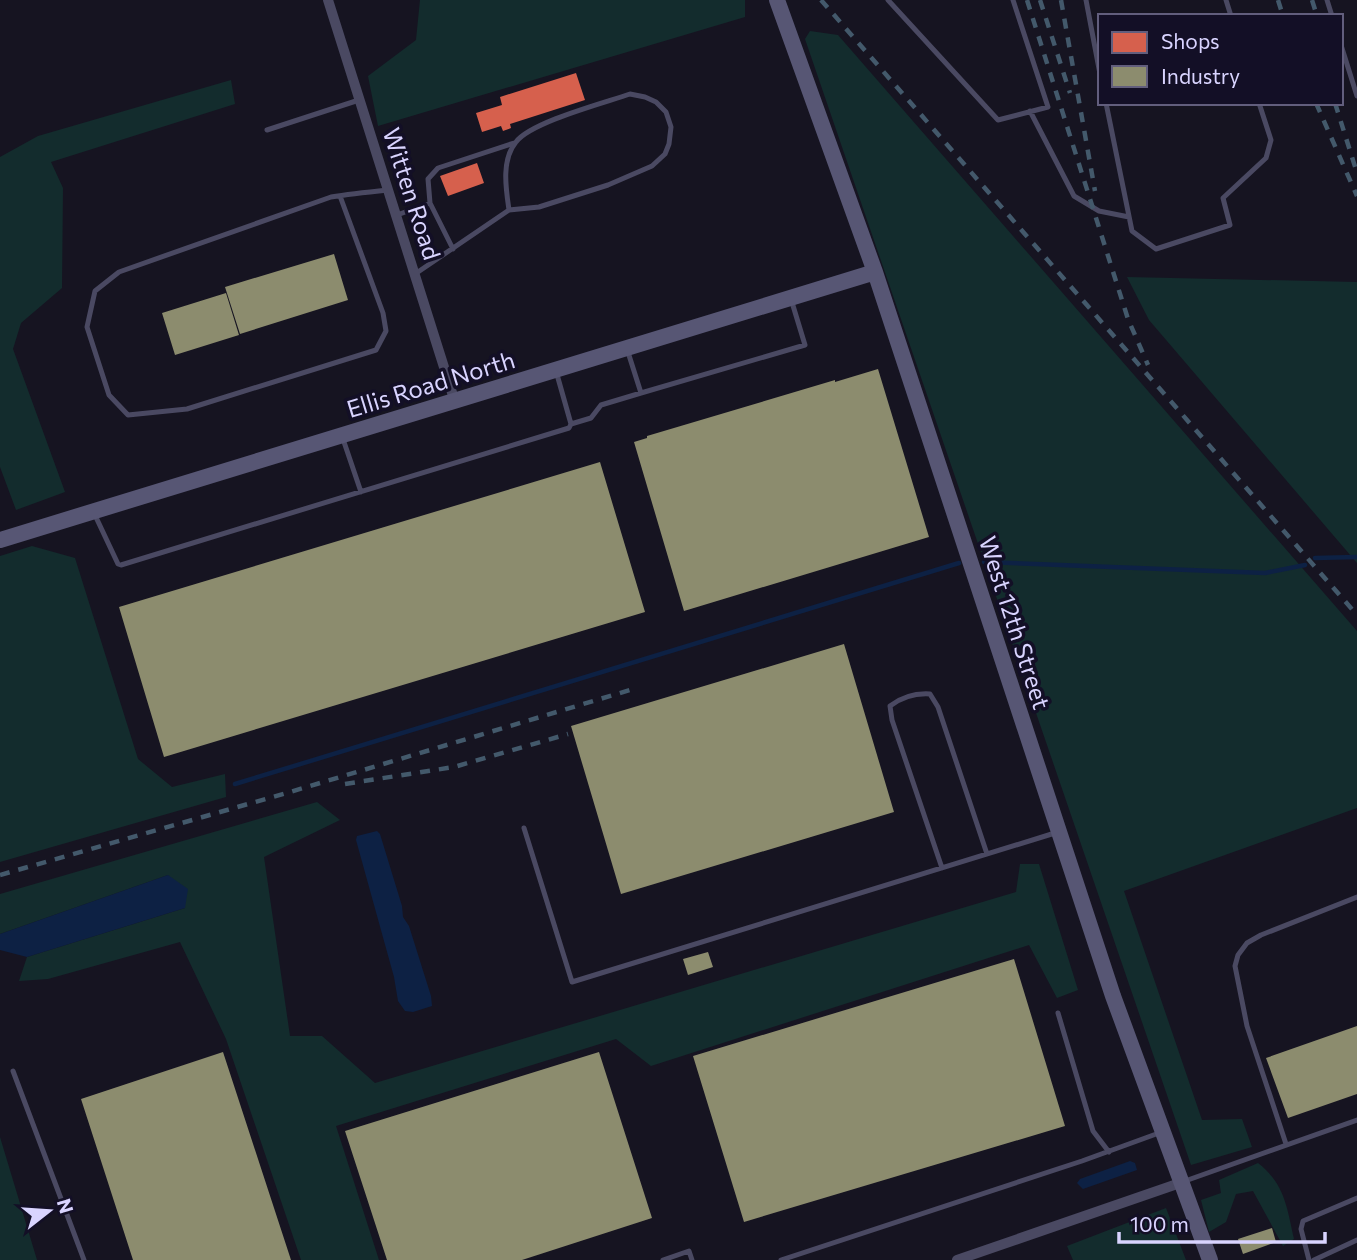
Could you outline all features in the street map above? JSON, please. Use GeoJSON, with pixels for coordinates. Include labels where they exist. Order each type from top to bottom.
{"type":"FeatureCollection","features":[{"type":"Feature","properties":{"kind":"street","name":"Witten Road"},"geometry":{"type":"LineString","coordinates":[[328,0],[455,402]]}},
{"type":"Feature","properties":{"kind":"street","name":"West 12th Street"},"geometry":{"type":"LineString","coordinates":[[777,0],[875,272],[1113,996],[1210,1260]]}},
{"type":"Feature","properties":{"kind":"street","name":"Ellis Road North"},"geometry":{"type":"LineString","coordinates":[[0,540],[875,272]]}},
{"type":"Feature","properties":{"kind":"street"},"geometry":{"type":"LineString","coordinates":[[957,1260],[1180,1183]]}},
{"type":"Feature","properties":{"kind":"lane"},"geometry":{"type":"LineString","coordinates":[[888,0],[998,120],[1048,107],[1013,0]]}},
{"type":"Feature","properties":{"kind":"lane"},"geometry":{"type":"LineString","coordinates":[[1086,0],[1098,64]]}},
{"type":"Feature","properties":{"kind":"lane"},"geometry":{"type":"LineString","coordinates":[[1343,51],[1357,96]]}},
{"type":"Feature","properties":{"kind":"lane"},"geometry":{"type":"LineString","coordinates":[[415,274],[453,249],[509,210],[539,206],[608,185],[652,166],[665,154],[669,144],[671,127],[666,112],[656,102],[630,94],[541,125],[514,143],[438,168],[428,179],[430,203],[453,249]]}},
{"type":"Feature","properties":{"kind":"lane"},"geometry":{"type":"LineString","coordinates":[[267,130],[359,100]]}},
{"type":"Feature","properties":{"kind":"lane"},"geometry":{"type":"LineString","coordinates":[[1106,105],[1132,231],[1156,249],[1230,225],[1223,198],[1266,158],[1271,140],[1260,105]]}},
{"type":"Feature","properties":{"kind":"lane"},"geometry":{"type":"LineString","coordinates":[[1030,111],[1074,196],[1099,211],[1129,217]]}},
{"type":"Feature","properties":{"kind":"lane"},"geometry":{"type":"LineString","coordinates":[[509,210],[506,170],[514,143]]}},
{"type":"Feature","properties":{"kind":"lane"},"geometry":{"type":"LineString","coordinates":[[340,196],[383,313],[386,331],[376,350],[187,409],[128,415],[108,395],[87,327],[95,291],[118,272],[331,197],[388,190]]}},
{"type":"Feature","properties":{"kind":"lane"},"geometry":{"type":"LineString","coordinates":[[397,215],[430,203]]}},
{"type":"Feature","properties":{"kind":"lane"},"geometry":{"type":"LineString","coordinates":[[93,511],[118,564],[121,565],[569,428],[591,418],[601,405],[805,345],[791,299]]}},
{"type":"Feature","properties":{"kind":"lane"},"geometry":{"type":"LineString","coordinates":[[627,349],[641,393]]}},
{"type":"Feature","properties":{"kind":"lane"},"geometry":{"type":"LineString","coordinates":[[556,371],[571,425]]}},
{"type":"Feature","properties":{"kind":"lane"},"geometry":{"type":"LineString","coordinates":[[342,436],[361,492]]}},
{"type":"Feature","properties":{"kind":"lane"},"geometry":{"type":"LineString","coordinates":[[942,868],[891,720],[890,706],[901,698],[920,693],[930,694],[938,707],[987,854]]}},
{"type":"Feature","properties":{"kind":"lane"},"geometry":{"type":"LineString","coordinates":[[524,828],[572,982],[1058,832]]}},
{"type":"Feature","properties":{"kind":"lane"},"geometry":{"type":"LineString","coordinates":[[1286,1144],[1247,1026],[1235,966],[1238,955],[1247,943],[1254,939],[1357,897]]}},
{"type":"Feature","properties":{"kind":"lane"},"geometry":{"type":"LineString","coordinates":[[1058,1013],[1093,1131],[1109,1152]]}},
{"type":"Feature","properties":{"kind":"lane"},"geometry":{"type":"LineString","coordinates":[[13,1071],[84,1260]]}},
{"type":"Feature","properties":{"kind":"lane"},"geometry":{"type":"LineString","coordinates":[[1180,1183],[1357,1120]]}},
{"type":"Feature","properties":{"kind":"lane"},"geometry":{"type":"LineString","coordinates":[[781,1260],[1162,1132]]}},
{"type":"Feature","properties":{"kind":"lane"},"geometry":{"type":"LineString","coordinates":[[1357,1198],[1303,1221],[1301,1229],[1312,1260],[1357,1240]]}},
{"type":"Feature","properties":{"kind":"lane"},"geometry":{"type":"LineString","coordinates":[[663,1260],[689,1251],[692,1260]]}},
{"type":"Feature","properties":{"kind":"green space"},"geometry":{"type":"Polygon","coordinates":[[[420,0],[745,0],[745,17],[378,126],[368,76],[416,40],[420,0]]]}},
{"type":"Feature","properties":{"kind":"green space"},"geometry":{"type":"Polygon","coordinates":[[[810,31],[838,35],[1357,631],[1357,808],[1124,891],[1202,1120],[1242,1119],[1252,1147],[1191,1165],[805,39],[810,31]]]}},
{"type":"Feature","properties":{"kind":"green space"},"geometry":{"type":"Polygon","coordinates":[[[231,80],[235,104],[51,162],[63,188],[62,288],[21,323],[13,349],[65,492],[16,510],[0,467],[0,157],[38,136],[231,80]]]}},
{"type":"Feature","properties":{"kind":"green space"},"geometry":{"type":"Polygon","coordinates":[[[1127,277],[1357,282],[1357,563],[1149,320],[1127,277]]]}},
{"type":"Feature","properties":{"kind":"green space"},"geometry":{"type":"Polygon","coordinates":[[[32,546],[75,558],[138,759],[172,787],[225,774],[226,797],[0,862],[0,556],[32,546]]]}},
{"type":"Feature","properties":{"kind":"green space"},"geometry":{"type":"Polygon","coordinates":[[[317,802],[340,820],[264,857],[290,1036],[322,1036],[375,1083],[1016,892],[1020,864],[1039,864],[1078,990],[1057,998],[1029,945],[651,1066],[616,1039],[336,1126],[379,1260],[301,1260],[226,1039],[180,942],[48,979],[19,981],[27,957],[185,908],[168,875],[0,934],[0,894],[317,802]]]}},
{"type":"Feature","properties":{"kind":"green space"},"geometry":{"type":"Polygon","coordinates":[[[0,1137],[37,1260],[0,1260],[0,1137]]]}},
{"type":"Feature","properties":{"kind":"green space"},"geometry":{"type":"Polygon","coordinates":[[[1258,1163],[1274,1179],[1287,1207],[1294,1239],[1283,1246],[1253,1191],[1236,1194],[1226,1222],[1209,1232],[1201,1200],[1221,1193],[1219,1180],[1258,1163]]]}},
{"type":"Feature","properties":{"kind":"green space"},"geometry":{"type":"Polygon","coordinates":[[[1166,1208],[1186,1260],[1073,1260],[1067,1246],[1166,1208]]]}},
{"type":"Feature","properties":{"kind":"water"},"geometry":{"type":"Polygon","coordinates":[[[377,831],[431,996],[432,1006],[413,1012],[405,1011],[398,1001],[394,977],[356,840],[357,836],[377,831]]]}},
{"type":"Feature","properties":{"kind":"water"},"geometry":{"type":"Polygon","coordinates":[[[168,875],[188,889],[185,908],[27,957],[0,950],[0,934],[168,875]]]}},
{"type":"Feature","properties":{"kind":"water"},"geometry":{"type":"Polygon","coordinates":[[[1130,1161],[1135,1163],[1137,1170],[1083,1189],[1077,1183],[1080,1179],[1130,1161]]]}},
{"type":"Feature","properties":{"kind":"building: Shops"},"geometry":{"type":"Polygon","coordinates":[[[576,73],[585,100],[510,124],[511,128],[503,131],[501,126],[482,132],[476,113],[502,105],[500,97],[576,73]]]}},
{"type":"Feature","properties":{"kind":"building: Shops"},"geometry":{"type":"Polygon","coordinates":[[[477,163],[484,183],[448,196],[440,176],[477,163]]]}},
{"type":"Feature","properties":{"kind":"building: Industry"},"geometry":{"type":"Polygon","coordinates":[[[334,254],[348,300],[240,334],[225,287],[334,254]]]}},
{"type":"Feature","properties":{"kind":"building: Industry"},"geometry":{"type":"Polygon","coordinates":[[[226,293],[239,335],[175,355],[162,313],[226,293]]]}},
{"type":"Feature","properties":{"kind":"building: Industry"},"geometry":{"type":"Polygon","coordinates":[[[878,369],[929,537],[684,611],[634,442],[878,369]]]}},
{"type":"Feature","properties":{"kind":"building: Industry"},"geometry":{"type":"Polygon","coordinates":[[[600,462],[645,612],[164,757],[119,607],[600,462]]]}},
{"type":"Feature","properties":{"kind":"building: Industry"},"geometry":{"type":"Polygon","coordinates":[[[844,644],[894,812],[621,894],[571,726],[844,644]]]}},
{"type":"Feature","properties":{"kind":"building: Industry"},"geometry":{"type":"Polygon","coordinates":[[[708,952],[713,967],[688,975],[683,959],[708,952]]]}},
{"type":"Feature","properties":{"kind":"building: Industry"},"geometry":{"type":"Polygon","coordinates":[[[1014,959],[1065,1126],[744,1222],[693,1056],[1014,959]]]}},
{"type":"Feature","properties":{"kind":"building: Industry"},"geometry":{"type":"Polygon","coordinates":[[[1357,1026],[1357,1094],[1288,1118],[1266,1058],[1357,1026]]]}},
{"type":"Feature","properties":{"kind":"building: Industry"},"geometry":{"type":"Polygon","coordinates":[[[223,1052],[291,1260],[133,1260],[81,1099],[223,1052]]]}},
{"type":"Feature","properties":{"kind":"building: Industry"},"geometry":{"type":"Polygon","coordinates":[[[599,1052],[652,1218],[522,1260],[387,1260],[345,1131],[599,1052]]]}},
{"type":"Feature","properties":{"kind":"building: Industry"},"geometry":{"type":"Polygon","coordinates":[[[1272,1228],[1276,1242],[1243,1254],[1238,1239],[1272,1228]]]}},
{"type":"Feature","properties":{"kind":"waterway"},"geometry":{"type":"LineString","coordinates":[[1315,558],[1357,557]]}},
{"type":"Feature","properties":{"kind":"waterway"},"geometry":{"type":"LineString","coordinates":[[984,562],[1265,573],[1305,565]]}},
{"type":"Feature","properties":{"kind":"waterway"},"geometry":{"type":"LineString","coordinates":[[235,784],[959,563]]}},
{"type":"Feature","properties":{"kind":"railway"},"geometry":{"type":"LineString","coordinates":[[821,0],[1357,615]]}},
{"type":"Feature","properties":{"kind":"railway"},"geometry":{"type":"LineString","coordinates":[[1027,0],[1128,319],[1148,365]]}},
{"type":"Feature","properties":{"kind":"railway"},"geometry":{"type":"LineString","coordinates":[[1040,0],[1070,93]]}},
{"type":"Feature","properties":{"kind":"railway"},"geometry":{"type":"LineString","coordinates":[[1061,0],[1095,191]]}},
{"type":"Feature","properties":{"kind":"railway"},"geometry":{"type":"LineString","coordinates":[[1278,0],[1282,14]]}},
{"type":"Feature","properties":{"kind":"railway"},"geometry":{"type":"LineString","coordinates":[[1312,0],[1316,14]]}},
{"type":"Feature","properties":{"kind":"railway"},"geometry":{"type":"LineString","coordinates":[[1317,105],[1357,196]]}},
{"type":"Feature","properties":{"kind":"railway"},"geometry":{"type":"LineString","coordinates":[[1336,105],[1357,173]]}},
{"type":"Feature","properties":{"kind":"railway"},"geometry":{"type":"LineString","coordinates":[[0,875],[630,690]]}},
{"type":"Feature","properties":{"kind":"railway"},"geometry":{"type":"LineString","coordinates":[[345,784],[454,767],[568,734]]}}]}
